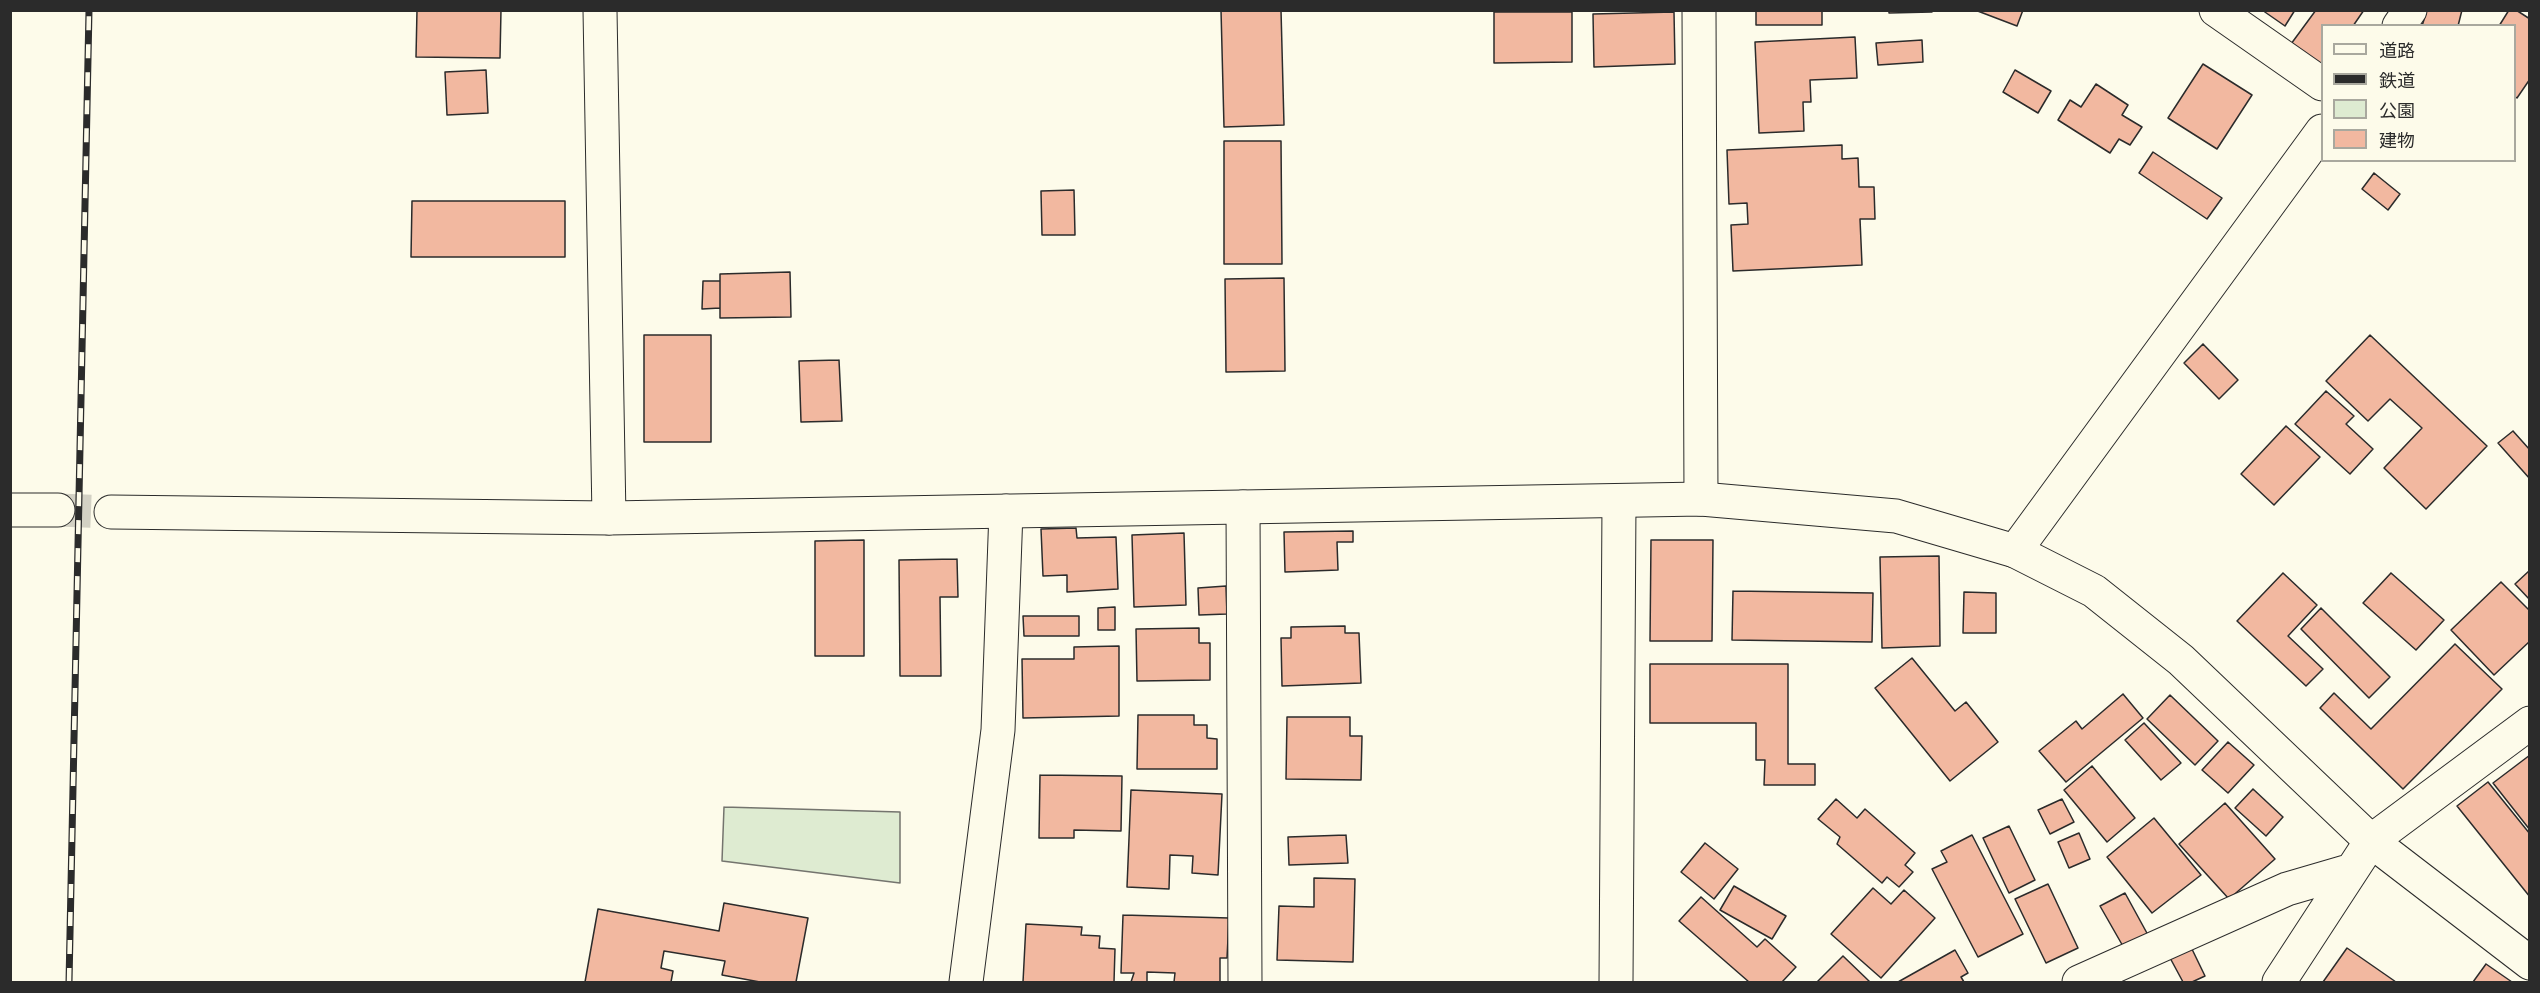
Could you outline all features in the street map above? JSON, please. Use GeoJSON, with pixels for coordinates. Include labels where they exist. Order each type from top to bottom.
{"type":"FeatureCollection","features":[{"type":"Feature","properties":{"kind":"street"},"geometry":{"type":"LineString","coordinates":[[600,10],[609,518]]}},
{"type":"Feature","properties":{"kind":"street"},"geometry":{"type":"LineString","coordinates":[[1699,10],[1701,499]]}},
{"type":"Feature","properties":{"kind":"street"},"geometry":{"type":"LineString","coordinates":[[2216,10],[2321,83]]}},
{"type":"Feature","properties":{"kind":"street"},"geometry":{"type":"LineString","coordinates":[[2400,24],[2410,10]]}},
{"type":"Feature","properties":{"kind":"street"},"geometry":{"type":"LineString","coordinates":[[2015,551],[2321,132]]}},
{"type":"Feature","properties":{"kind":"street"},"geometry":{"type":"LineString","coordinates":[[111,512],[609,518],[1701,499],[1896,516],[2015,551],[2094,591],[2181,660],[2371,841],[2529,963]]}},
{"type":"Feature","properties":{"kind":"street"},"geometry":{"type":"LineString","coordinates":[[1616,982],[1619,502]]}},
{"type":"Feature","properties":{"kind":"street"},"geometry":{"type":"LineString","coordinates":[[1243,507],[1245,982]]}},
{"type":"Feature","properties":{"kind":"street"},"geometry":{"type":"LineString","coordinates":[[10,510],[58,510]]}},
{"type":"Feature","properties":{"kind":"street"},"geometry":{"type":"LineString","coordinates":[[966,982],[998,730],[1006,511]]}},
{"type":"Feature","properties":{"kind":"street"},"geometry":{"type":"LineString","coordinates":[[2279,982],[2371,841],[2529,723]]}},
{"type":"Feature","properties":{"kind":"street"},"geometry":{"type":"LineString","coordinates":[[2079,982],[2287,889],[2352,870]]}},
{"type":"Feature","properties":{"kind":"green space"},"geometry":{"type":"Polygon","coordinates":[[[724,807],[900,812],[900,883],[722,861],[724,807]]]}},
{"type":"Feature","properties":{"kind":"building"},"geometry":{"type":"Polygon","coordinates":[[[417,10],[501,10],[500,58],[416,57],[417,10]]]}},
{"type":"Feature","properties":{"kind":"building"},"geometry":{"type":"Polygon","coordinates":[[[1221,10],[1281,10],[1284,125],[1224,127],[1221,10]]]}},
{"type":"Feature","properties":{"kind":"building"},"geometry":{"type":"Polygon","coordinates":[[[1756,10],[1822,10],[1822,25],[1756,25],[1756,10]]]}},
{"type":"Feature","properties":{"kind":"building"},"geometry":{"type":"Polygon","coordinates":[[[1889,10],[1932,10],[1932,12],[1889,13],[1889,10]]]}},
{"type":"Feature","properties":{"kind":"building"},"geometry":{"type":"Polygon","coordinates":[[[1975,10],[2023,10],[2017,26],[1975,10]]]}},
{"type":"Feature","properties":{"kind":"building"},"geometry":{"type":"Polygon","coordinates":[[[2262,10],[2295,10],[2285,26],[2262,10]]]}},
{"type":"Feature","properties":{"kind":"building"},"geometry":{"type":"Polygon","coordinates":[[[2316,10],[2364,10],[2354,24],[2321,24],[2321,66],[2291,44],[2316,10]]]}},
{"type":"Feature","properties":{"kind":"building"},"geometry":{"type":"Polygon","coordinates":[[[2427,10],[2462,10],[2458,24],[2423,24],[2427,10]]]}},
{"type":"Feature","properties":{"kind":"building"},"geometry":{"type":"Polygon","coordinates":[[[2509,10],[2516,10],[2530,19],[2530,79],[2517,98],[2516,24],[2500,24],[2509,10]]]}},
{"type":"Feature","properties":{"kind":"building"},"geometry":{"type":"Polygon","coordinates":[[[1494,12],[1572,12],[1572,62],[1494,63],[1494,12]]]}},
{"type":"Feature","properties":{"kind":"building"},"geometry":{"type":"Polygon","coordinates":[[[1674,12],[1675,64],[1594,67],[1593,14],[1674,12]]]}},
{"type":"Feature","properties":{"kind":"building"},"geometry":{"type":"Polygon","coordinates":[[[1855,37],[1857,78],[1810,80],[1811,102],[1803,102],[1804,131],[1759,133],[1755,42],[1855,37]]]}},
{"type":"Feature","properties":{"kind":"building"},"geometry":{"type":"Polygon","coordinates":[[[1922,40],[1923,62],[1878,65],[1876,43],[1922,40]]]}},
{"type":"Feature","properties":{"kind":"building"},"geometry":{"type":"Polygon","coordinates":[[[2203,64],[2252,95],[2217,149],[2168,118],[2203,64]]]}},
{"type":"Feature","properties":{"kind":"building"},"geometry":{"type":"Polygon","coordinates":[[[486,70],[488,113],[447,115],[445,72],[486,70]]]}},
{"type":"Feature","properties":{"kind":"building"},"geometry":{"type":"Polygon","coordinates":[[[2015,70],[2051,91],[2038,113],[2003,92],[2015,70]]]}},
{"type":"Feature","properties":{"kind":"building"},"geometry":{"type":"Polygon","coordinates":[[[2096,84],[2128,105],[2122,115],[2142,127],[2130,145],[2119,139],[2110,153],[2058,120],[2070,100],[2081,107],[2096,84]]]}},
{"type":"Feature","properties":{"kind":"building"},"geometry":{"type":"Polygon","coordinates":[[[1224,141],[1281,141],[1282,264],[1224,264],[1224,141]]]}},
{"type":"Feature","properties":{"kind":"building"},"geometry":{"type":"Polygon","coordinates":[[[1842,145],[1842,159],[1858,158],[1859,187],[1874,187],[1875,219],[1860,219],[1862,265],[1733,271],[1731,225],[1748,224],[1747,203],[1729,204],[1727,150],[1842,145]]]}},
{"type":"Feature","properties":{"kind":"building"},"geometry":{"type":"Polygon","coordinates":[[[2153,152],[2222,198],[2207,219],[2139,173],[2153,152]]]}},
{"type":"Feature","properties":{"kind":"building"},"geometry":{"type":"Polygon","coordinates":[[[2374,173],[2400,194],[2388,210],[2362,189],[2374,173]]]}},
{"type":"Feature","properties":{"kind":"building"},"geometry":{"type":"Polygon","coordinates":[[[1074,190],[1075,235],[1042,235],[1041,191],[1074,190]]]}},
{"type":"Feature","properties":{"kind":"building"},"geometry":{"type":"Polygon","coordinates":[[[412,201],[565,201],[565,257],[411,257],[412,201]]]}},
{"type":"Feature","properties":{"kind":"building"},"geometry":{"type":"Polygon","coordinates":[[[790,272],[791,317],[720,318],[720,274],[790,272]]]}},
{"type":"Feature","properties":{"kind":"building"},"geometry":{"type":"Polygon","coordinates":[[[1284,278],[1285,371],[1226,372],[1225,279],[1284,278]]]}},
{"type":"Feature","properties":{"kind":"building"},"geometry":{"type":"Polygon","coordinates":[[[703,281],[720,281],[720,308],[702,309],[703,281]]]}},
{"type":"Feature","properties":{"kind":"building"},"geometry":{"type":"Polygon","coordinates":[[[644,335],[711,335],[711,442],[644,442],[644,335]]]}},
{"type":"Feature","properties":{"kind":"building"},"geometry":{"type":"Polygon","coordinates":[[[2370,335],[2487,446],[2426,509],[2384,468],[2422,428],[2390,399],[2368,421],[2326,381],[2370,335]]]}},
{"type":"Feature","properties":{"kind":"building"},"geometry":{"type":"Polygon","coordinates":[[[2203,344],[2238,380],[2219,399],[2184,363],[2203,344]]]}},
{"type":"Feature","properties":{"kind":"building"},"geometry":{"type":"Polygon","coordinates":[[[839,360],[842,421],[801,422],[799,361],[839,360]]]}},
{"type":"Feature","properties":{"kind":"building"},"geometry":{"type":"Polygon","coordinates":[[[2326,391],[2354,416],[2346,424],[2373,449],[2350,474],[2295,424],[2326,391]]]}},
{"type":"Feature","properties":{"kind":"building"},"geometry":{"type":"Polygon","coordinates":[[[2286,426],[2320,457],[2274,505],[2241,474],[2286,426]]]}},
{"type":"Feature","properties":{"kind":"building"},"geometry":{"type":"Polygon","coordinates":[[[2513,431],[2530,450],[2530,479],[2498,443],[2513,431]]]}},
{"type":"Feature","properties":{"kind":"building"},"geometry":{"type":"Polygon","coordinates":[[[1076,528],[1077,538],[1116,537],[1118,589],[1067,592],[1067,575],[1043,576],[1041,529],[1076,528]]]}},
{"type":"Feature","properties":{"kind":"building"},"geometry":{"type":"Polygon","coordinates":[[[1353,531],[1353,542],[1337,542],[1338,570],[1285,572],[1284,532],[1353,531]]]}},
{"type":"Feature","properties":{"kind":"building"},"geometry":{"type":"Polygon","coordinates":[[[1184,533],[1186,605],[1134,607],[1132,535],[1184,533]]]}},
{"type":"Feature","properties":{"kind":"building"},"geometry":{"type":"Polygon","coordinates":[[[864,540],[864,656],[815,656],[815,541],[864,540]]]}},
{"type":"Feature","properties":{"kind":"building"},"geometry":{"type":"Polygon","coordinates":[[[1651,540],[1713,540],[1712,641],[1650,641],[1651,540]]]}},
{"type":"Feature","properties":{"kind":"building"},"geometry":{"type":"Polygon","coordinates":[[[1939,556],[1940,646],[1882,648],[1880,557],[1939,556]]]}},
{"type":"Feature","properties":{"kind":"building"},"geometry":{"type":"Polygon","coordinates":[[[957,559],[958,597],[940,597],[941,676],[900,676],[899,560],[957,559]]]}},
{"type":"Feature","properties":{"kind":"building"},"geometry":{"type":"Polygon","coordinates":[[[2530,570],[2530,600],[2515,584],[2530,570]]]}},
{"type":"Feature","properties":{"kind":"building"},"geometry":{"type":"Polygon","coordinates":[[[2283,573],[2317,605],[2288,636],[2323,669],[2306,686],[2237,621],[2283,573]]]}},
{"type":"Feature","properties":{"kind":"building"},"geometry":{"type":"Polygon","coordinates":[[[2391,573],[2444,620],[2416,650],[2363,603],[2391,573]]]}},
{"type":"Feature","properties":{"kind":"building"},"geometry":{"type":"Polygon","coordinates":[[[2501,582],[2530,611],[2530,641],[2494,675],[2451,630],[2501,582]]]}},
{"type":"Feature","properties":{"kind":"building"},"geometry":{"type":"Polygon","coordinates":[[[1226,586],[1227,614],[1199,615],[1198,588],[1226,586]]]}},
{"type":"Feature","properties":{"kind":"building"},"geometry":{"type":"Polygon","coordinates":[[[1733,591],[1873,593],[1872,642],[1732,640],[1733,591]]]}},
{"type":"Feature","properties":{"kind":"building"},"geometry":{"type":"Polygon","coordinates":[[[1964,592],[1996,593],[1996,633],[1963,633],[1964,592]]]}},
{"type":"Feature","properties":{"kind":"building"},"geometry":{"type":"Polygon","coordinates":[[[1115,607],[1115,630],[1098,630],[1098,608],[1115,607]]]}},
{"type":"Feature","properties":{"kind":"building"},"geometry":{"type":"Polygon","coordinates":[[[2321,608],[2390,677],[2369,698],[2301,629],[2321,608]]]}},
{"type":"Feature","properties":{"kind":"building"},"geometry":{"type":"Polygon","coordinates":[[[1023,616],[1079,616],[1079,636],[1024,636],[1023,616]]]}},
{"type":"Feature","properties":{"kind":"building"},"geometry":{"type":"Polygon","coordinates":[[[1345,626],[1345,633],[1359,633],[1361,683],[1282,686],[1281,638],[1291,638],[1291,627],[1345,626]]]}},
{"type":"Feature","properties":{"kind":"building"},"geometry":{"type":"Polygon","coordinates":[[[1199,628],[1199,643],[1210,643],[1210,680],[1137,681],[1136,629],[1199,628]]]}},
{"type":"Feature","properties":{"kind":"building"},"geometry":{"type":"Polygon","coordinates":[[[2455,644],[2502,689],[2403,789],[2320,708],[2334,693],[2371,729],[2455,644]]]}},
{"type":"Feature","properties":{"kind":"building"},"geometry":{"type":"Polygon","coordinates":[[[1119,646],[1119,716],[1023,718],[1022,659],[1074,659],[1074,647],[1119,646]]]}},
{"type":"Feature","properties":{"kind":"building"},"geometry":{"type":"Polygon","coordinates":[[[1912,658],[1955,711],[1966,702],[1998,742],[1950,781],[1875,688],[1912,658]]]}},
{"type":"Feature","properties":{"kind":"building"},"geometry":{"type":"Polygon","coordinates":[[[1650,664],[1788,664],[1788,764],[1815,764],[1815,785],[1764,785],[1765,760],[1756,760],[1756,723],[1650,723],[1650,664]]]}},
{"type":"Feature","properties":{"kind":"building"},"geometry":{"type":"Polygon","coordinates":[[[2123,694],[2143,718],[2066,782],[2039,751],[2076,721],[2082,729],[2123,694]]]}},
{"type":"Feature","properties":{"kind":"building"},"geometry":{"type":"Polygon","coordinates":[[[2170,695],[2218,741],[2195,765],[2147,719],[2170,695]]]}},
{"type":"Feature","properties":{"kind":"building"},"geometry":{"type":"Polygon","coordinates":[[[1138,715],[1194,715],[1194,725],[1207,725],[1207,738],[1217,739],[1217,769],[1137,769],[1138,715]]]}},
{"type":"Feature","properties":{"kind":"building"},"geometry":{"type":"Polygon","coordinates":[[[1287,717],[1350,717],[1350,736],[1362,736],[1361,780],[1286,779],[1287,717]]]}},
{"type":"Feature","properties":{"kind":"building"},"geometry":{"type":"Polygon","coordinates":[[[2144,723],[2181,763],[2161,780],[2125,740],[2144,723]]]}},
{"type":"Feature","properties":{"kind":"building"},"geometry":{"type":"Polygon","coordinates":[[[2228,742],[2254,765],[2228,793],[2202,770],[2228,742]]]}},
{"type":"Feature","properties":{"kind":"building"},"geometry":{"type":"Polygon","coordinates":[[[2530,755],[2530,830],[2493,783],[2530,755]]]}},
{"type":"Feature","properties":{"kind":"building"},"geometry":{"type":"Polygon","coordinates":[[[2092,766],[2135,818],[2107,842],[2064,790],[2092,766]]]}},
{"type":"Feature","properties":{"kind":"building"},"geometry":{"type":"Polygon","coordinates":[[[1040,775],[1122,776],[1121,831],[1074,830],[1074,838],[1039,838],[1040,775]]]}},
{"type":"Feature","properties":{"kind":"building"},"geometry":{"type":"Polygon","coordinates":[[[2488,782],[2530,834],[2530,897],[2457,806],[2488,782]]]}},
{"type":"Feature","properties":{"kind":"building"},"geometry":{"type":"Polygon","coordinates":[[[2253,789],[2283,817],[2266,836],[2235,808],[2253,789]]]}},
{"type":"Feature","properties":{"kind":"building"},"geometry":{"type":"Polygon","coordinates":[[[1131,790],[1222,794],[1218,875],[1192,873],[1193,856],[1170,855],[1169,889],[1127,887],[1131,790]]]}},
{"type":"Feature","properties":{"kind":"building"},"geometry":{"type":"Polygon","coordinates":[[[1836,799],[1857,818],[1865,809],[1915,853],[1905,865],[1913,872],[1899,887],[1887,877],[1882,883],[1837,844],[1840,837],[1818,819],[1836,799]]]}},
{"type":"Feature","properties":{"kind":"building"},"geometry":{"type":"Polygon","coordinates":[[[2062,799],[2074,822],[2050,834],[2038,810],[2062,799]]]}},
{"type":"Feature","properties":{"kind":"building"},"geometry":{"type":"Polygon","coordinates":[[[2225,803],[2275,859],[2229,899],[2179,844],[2225,803]]]}},
{"type":"Feature","properties":{"kind":"building"},"geometry":{"type":"Polygon","coordinates":[[[2154,818],[2201,875],[2152,913],[2107,857],[2154,818]]]}},
{"type":"Feature","properties":{"kind":"building"},"geometry":{"type":"Polygon","coordinates":[[[2009,826],[2035,880],[2009,893],[1983,838],[2009,826]]]}},
{"type":"Feature","properties":{"kind":"building"},"geometry":{"type":"Polygon","coordinates":[[[2079,833],[2090,859],[2069,868],[2058,842],[2079,833]]]}},
{"type":"Feature","properties":{"kind":"building"},"geometry":{"type":"Polygon","coordinates":[[[1346,835],[1348,863],[1289,865],[1288,837],[1346,835]]]}},
{"type":"Feature","properties":{"kind":"building"},"geometry":{"type":"Polygon","coordinates":[[[1972,835],[2023,934],[1978,957],[1932,869],[1947,862],[1941,851],[1972,835]]]}},
{"type":"Feature","properties":{"kind":"building"},"geometry":{"type":"Polygon","coordinates":[[[1705,843],[1738,869],[1714,899],[1681,872],[1705,843]]]}},
{"type":"Feature","properties":{"kind":"building"},"geometry":{"type":"Polygon","coordinates":[[[1314,878],[1355,879],[1353,962],[1277,960],[1279,906],[1314,907],[1314,878]]]}},
{"type":"Feature","properties":{"kind":"building"},"geometry":{"type":"Polygon","coordinates":[[[2048,884],[2078,948],[2046,963],[2015,899],[2048,884]]]}},
{"type":"Feature","properties":{"kind":"building"},"geometry":{"type":"Polygon","coordinates":[[[1734,886],[1786,916],[1772,939],[1720,910],[1734,886]]]}},
{"type":"Feature","properties":{"kind":"building"},"geometry":{"type":"Polygon","coordinates":[[[1873,888],[1891,904],[1904,890],[1935,918],[1881,978],[1831,934],[1873,888]]]}},
{"type":"Feature","properties":{"kind":"building"},"geometry":{"type":"Polygon","coordinates":[[[2125,893],[2148,935],[2124,948],[2100,906],[2125,893]]]}},
{"type":"Feature","properties":{"kind":"building"},"geometry":{"type":"Polygon","coordinates":[[[1701,897],[1757,947],[1765,939],[1796,967],[1782,982],[1749,982],[1679,921],[1701,897]]]}},
{"type":"Feature","properties":{"kind":"building"},"geometry":{"type":"Polygon","coordinates":[[[724,903],[808,918],[796,982],[760,982],[722,975],[725,961],[664,951],[661,968],[673,971],[671,982],[585,982],[598,909],[719,931],[724,903]]]}},
{"type":"Feature","properties":{"kind":"building"},"geometry":{"type":"Polygon","coordinates":[[[1123,915],[1229,918],[1227,958],[1220,958],[1220,982],[1174,982],[1175,973],[1147,972],[1147,982],[1131,982],[1134,973],[1121,973],[1123,915]]]}},
{"type":"Feature","properties":{"kind":"building"},"geometry":{"type":"Polygon","coordinates":[[[1026,924],[1082,927],[1081,935],[1100,936],[1099,948],[1115,949],[1114,982],[1023,982],[1026,924]]]}},
{"type":"Feature","properties":{"kind":"building"},"geometry":{"type":"Polygon","coordinates":[[[2190,945],[2205,976],[2192,982],[2183,982],[2169,956],[2190,945]]]}},
{"type":"Feature","properties":{"kind":"building"},"geometry":{"type":"Polygon","coordinates":[[[2347,948],[2396,982],[2323,982],[2347,948]]]}},
{"type":"Feature","properties":{"kind":"building"},"geometry":{"type":"Polygon","coordinates":[[[1955,950],[1968,973],[1961,977],[1964,982],[1898,982],[1955,950]]]}},
{"type":"Feature","properties":{"kind":"building"},"geometry":{"type":"Polygon","coordinates":[[[1843,956],[1870,982],[1817,982],[1843,956]]]}},
{"type":"Feature","properties":{"kind":"building"},"geometry":{"type":"Polygon","coordinates":[[[2486,964],[2512,982],[2473,982],[2486,964]]]}},
{"type":"Feature","properties":{"kind":"tunnel"},"geometry":{"type":"LineString","coordinates":[[58,510],[111,512]]}},
{"type":"Feature","properties":{"kind":"railway"},"geometry":{"type":"LineString","coordinates":[[69,982],[89,10]]}}]}
